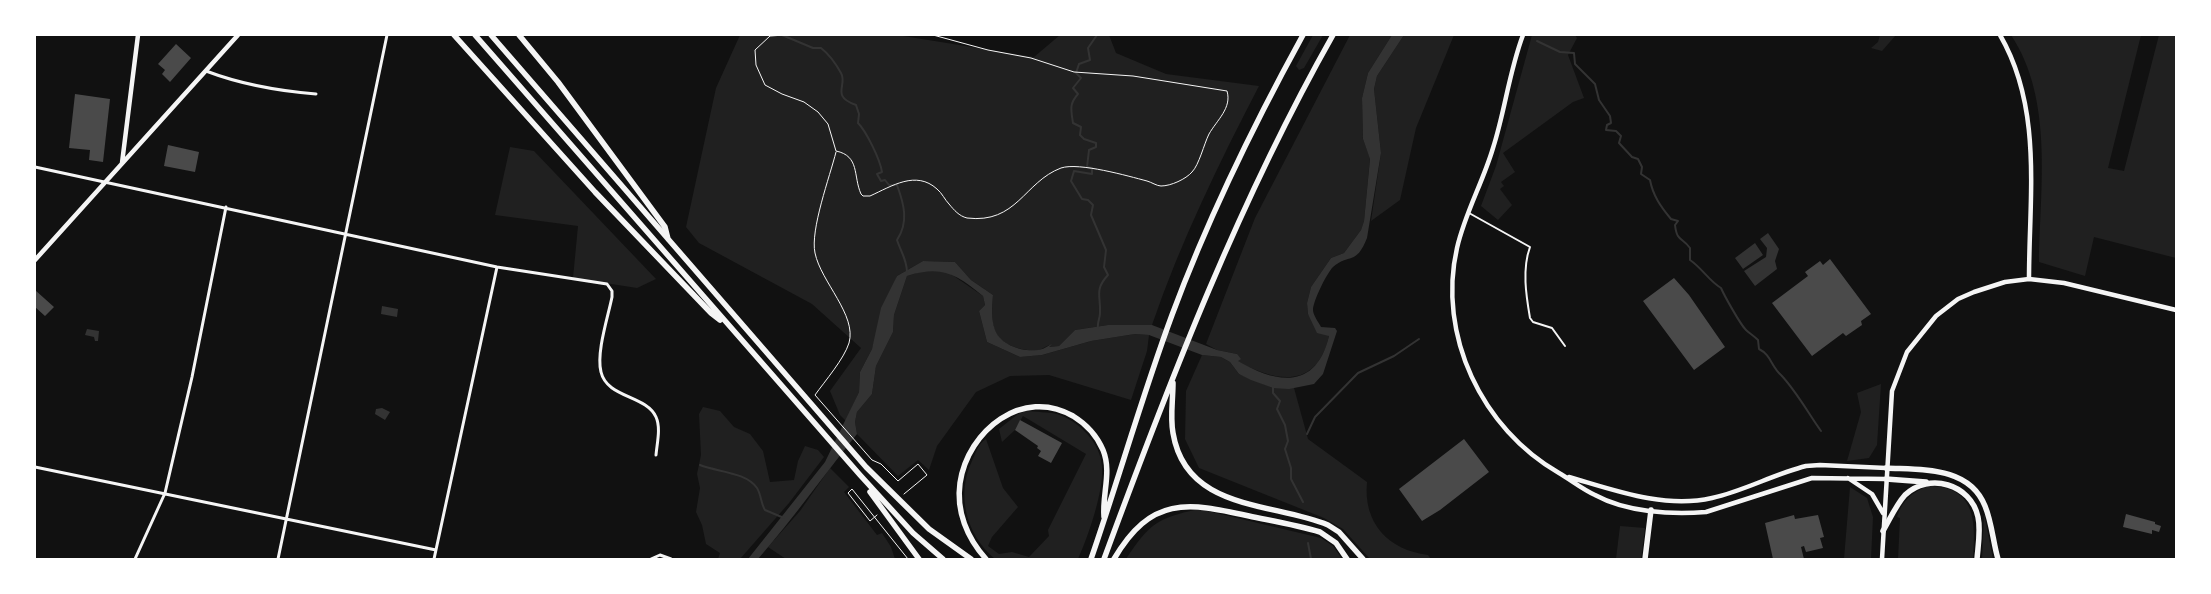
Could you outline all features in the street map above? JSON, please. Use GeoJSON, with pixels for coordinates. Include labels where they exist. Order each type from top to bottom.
{"type":"FeatureCollection","features":[{"type":"Feature","properties":{"kind":"highway"},"geometry":{"type":"LineString","coordinates":[[454,35],[622,221],[711,313],[729,325]]}},
{"type":"Feature","properties":{"kind":"highway"},"geometry":{"type":"LineString","coordinates":[[475,35],[860,475],[913,534],[942,559]]}},
{"type":"Feature","properties":{"kind":"highway"},"geometry":{"type":"LineString","coordinates":[[491,35],[866,467],[929,529],[971,559]]}},
{"type":"Feature","properties":{"kind":"highway"},"geometry":{"type":"LineString","coordinates":[[519,35],[558,82],[665,227],[668,241]]}},
{"type":"Feature","properties":{"kind":"highway"},"geometry":{"type":"LineString","coordinates":[[1091,559],[1173,314],[1222,193],[1265,105],[1303,35]]}},
{"type":"Feature","properties":{"kind":"highway"},"geometry":{"type":"LineString","coordinates":[[1104,559],[1225,251],[1264,164],[1333,35]]}},
{"type":"Feature","properties":{"kind":"highway"},"geometry":{"type":"LineString","coordinates":[[1173,380],[1172,425],[1174,441],[1184,464],[1201,482],[1228,498],[1328,525],[1339,532],[1364,559]]}},
{"type":"Feature","properties":{"kind":"highway"},"geometry":{"type":"LineString","coordinates":[[986,559],[965,527],[960,502],[960,484],[967,458],[978,439],[988,428],[1014,411],[1028,406],[1056,408],[1080,420],[1092,432],[1103,450],[1107,466],[1103,508],[1104,521]]}},
{"type":"Feature","properties":{"kind":"highway"},"geometry":{"type":"LineString","coordinates":[[1886,468],[1942,472],[1957,477],[1971,486],[1980,497],[1986,511],[1998,559]]}},
{"type":"Feature","properties":{"kind":"highway"},"geometry":{"type":"LineString","coordinates":[[860,475],[885,515],[919,559]]}},
{"type":"Feature","properties":{"kind":"highway"},"geometry":{"type":"LineString","coordinates":[[1886,479],[1940,483],[1954,487],[1971,502],[1978,517],[1977,559]]}},
{"type":"Feature","properties":{"kind":"highway"},"geometry":{"type":"LineString","coordinates":[[1884,531],[1905,496],[1928,482]]}},
{"type":"Feature","properties":{"kind":"highway"},"geometry":{"type":"LineString","coordinates":[[1114,559],[1145,523],[1171,508],[1195,505],[1320,532],[1336,543],[1347,559]]}},
{"type":"Feature","properties":{"kind":"highway"},"geometry":{"type":"LineString","coordinates":[[1645,559],[1651,510]]}},
{"type":"Feature","properties":{"kind":"street"},"geometry":{"type":"LineString","coordinates":[[121,164],[138,35]]}},
{"type":"Feature","properties":{"kind":"street"},"geometry":{"type":"LineString","coordinates":[[35,260],[238,35]]}},
{"type":"Feature","properties":{"kind":"street"},"geometry":{"type":"LineString","coordinates":[[278,559],[387,35]]}},
{"type":"Feature","properties":{"kind":"street"},"geometry":{"type":"LineString","coordinates":[[1523,35],[1499,131],[1456,249],[1452,286],[1458,339],[1466,364],[1481,396],[1496,419],[1534,455],[1601,498],[1621,505],[1651,510],[1690,513],[1706,512],[1806,479],[1848,478],[1852,476],[1886,479]]}},
{"type":"Feature","properties":{"kind":"street"},"geometry":{"type":"LineString","coordinates":[[2000,35],[2017,72],[2030,132],[2029,278]]}},
{"type":"Feature","properties":{"kind":"street"},"geometry":{"type":"LineString","coordinates":[[205,71],[228,79],[316,94]]}},
{"type":"Feature","properties":{"kind":"street"},"geometry":{"type":"LineString","coordinates":[[35,167],[497,267],[600,282],[610,286],[612,294],[600,359],[601,374],[616,390],[652,411],[658,422],[656,455]]}},
{"type":"Feature","properties":{"kind":"street"},"geometry":{"type":"LineString","coordinates":[[134,559],[166,493],[226,207]]}},
{"type":"Feature","properties":{"kind":"street"},"geometry":{"type":"LineString","coordinates":[[434,559],[497,267]]}},
{"type":"Feature","properties":{"kind":"street"},"geometry":{"type":"LineString","coordinates":[[1882,559],[1892,391],[1900,366],[1913,342],[1936,316],[1958,299],[1990,286],[2029,278],[2064,283],[2176,310]]}},
{"type":"Feature","properties":{"kind":"street"},"geometry":{"type":"LineString","coordinates":[[1563,475],[1625,493],[1688,501],[1714,497],[1806,466],[1886,468]]}},
{"type":"Feature","properties":{"kind":"street"},"geometry":{"type":"LineString","coordinates":[[35,467],[436,550]]}},
{"type":"Feature","properties":{"kind":"street"},"geometry":{"type":"LineString","coordinates":[[1848,478],[1872,494],[1884,515]]}},
{"type":"Feature","properties":{"kind":"street"},"geometry":{"type":"LineString","coordinates":[[651,559],[660,556],[671,559]]}},
{"type":"Feature","properties":{"kind":"lane"},"geometry":{"type":"LineString","coordinates":[[1468,212],[1530,246],[1527,256],[1526,286],[1531,321],[1552,328],[1565,346]]}},
{"type":"Feature","properties":{"kind":"path"},"geometry":{"type":"LineString","coordinates":[[785,35],[770,36],[755,50],[756,65],[765,85],[804,102],[818,112],[828,124],[836,151],[815,234],[815,252],[827,284],[844,311],[852,330],[848,345],[815,395],[872,460],[881,464],[898,481],[918,464],[927,475],[907,491]]}},
{"type":"Feature","properties":{"kind":"path"},"geometry":{"type":"LineString","coordinates":[[836,151],[851,157],[855,165],[860,194],[863,196],[870,196],[900,182],[909,180],[920,181],[937,189],[956,212],[965,218],[985,217],[1009,211],[1030,190],[1062,168],[1100,169],[1161,186],[1182,180],[1193,171],[1202,148],[1223,112],[1228,107],[1230,100],[1227,92],[1201,86],[1133,76],[1064,70],[1031,58],[988,50],[932,35]]}},
{"type":"Feature","properties":{"kind":"path"},"geometry":{"type":"LineString","coordinates":[[870,521],[848,493],[852,489],[908,559]]}},
{"type":"Feature","properties":{"kind":"shaded area"},"geometry":{"type":"Polygon","coordinates":[[[740,35],[897,35],[1034,57],[1060,35],[1109,35],[1116,53],[1166,74],[1259,86],[1201,204],[1175,263],[1152,325],[1108,325],[1075,330],[1059,346],[1048,347],[1050,345],[1036,351],[1025,350],[1007,344],[995,331],[992,318],[993,295],[971,280],[955,262],[923,261],[897,276],[872,349],[860,372],[859,392],[846,421],[840,415],[830,391],[861,348],[812,304],[699,243],[686,227],[716,88],[740,35]]]}},
{"type":"Feature","properties":{"kind":"shaded area"},"geometry":{"type":"Polygon","coordinates":[[[1313,35],[1323,35],[1304,68],[1299,70],[1296,66],[1313,35]]]}},
{"type":"Feature","properties":{"kind":"shaded area"},"geometry":{"type":"Polygon","coordinates":[[[1350,35],[1392,35],[1368,73],[1362,98],[1363,139],[1370,158],[1364,221],[1361,230],[1344,253],[1331,258],[1311,287],[1307,303],[1308,314],[1329,336],[1323,353],[1315,365],[1305,373],[1294,377],[1267,374],[1237,361],[1237,354],[1217,350],[1206,344],[1255,218],[1350,35]]]}},
{"type":"Feature","properties":{"kind":"shaded area"},"geometry":{"type":"Polygon","coordinates":[[[1392,35],[1404,35],[1377,76],[1374,89],[1381,153],[1367,238],[1356,256],[1339,263],[1330,270],[1315,300],[1313,312],[1321,327],[1335,328],[1337,331],[1323,374],[1314,384],[1289,389],[1273,388],[1239,374],[1230,362],[1221,357],[1202,355],[1149,335],[1135,334],[1091,341],[1042,355],[1020,357],[987,342],[979,311],[985,305],[983,296],[965,282],[948,274],[930,271],[907,276],[894,315],[893,332],[876,366],[872,394],[857,412],[855,422],[857,434],[758,559],[748,559],[825,462],[859,392],[860,372],[872,349],[881,308],[897,276],[923,261],[955,262],[971,280],[993,295],[992,317],[998,336],[1008,344],[1020,349],[1038,350],[1052,344],[1049,347],[1059,346],[1075,330],[1108,325],[1152,325],[1217,350],[1237,354],[1241,359],[1238,361],[1267,374],[1293,377],[1305,374],[1315,366],[1323,354],[1329,336],[1317,333],[1308,314],[1307,303],[1311,287],[1331,258],[1344,253],[1361,230],[1364,221],[1370,159],[1363,139],[1362,98],[1368,73],[1392,35]]]}},
{"type":"Feature","properties":{"kind":"shaded area"},"geometry":{"type":"Polygon","coordinates":[[[1404,35],[1454,35],[1416,128],[1400,200],[1371,221],[1381,153],[1374,89],[1377,76],[1404,35]]]}},
{"type":"Feature","properties":{"kind":"shaded area"},"geometry":{"type":"Polygon","coordinates":[[[1532,35],[1575,35],[1577,38],[1568,55],[1584,98],[1573,102],[1503,153],[1515,172],[1501,182],[1504,186],[1500,189],[1512,205],[1498,220],[1481,206],[1496,166],[1532,35]]]}},
{"type":"Feature","properties":{"kind":"shaded area"},"geometry":{"type":"Polygon","coordinates":[[[1880,35],[1896,35],[1882,51],[1871,48],[1878,42],[1880,35]]]}},
{"type":"Feature","properties":{"kind":"shaded area"},"geometry":{"type":"Polygon","coordinates":[[[2011,35],[2141,35],[2108,168],[2124,171],[2159,35],[2176,35],[2176,258],[2094,237],[2085,276],[2039,262],[2042,175],[2039,116],[2034,87],[2025,60],[2011,35]]]}},
{"type":"Feature","properties":{"kind":"shaded area"},"geometry":{"type":"Polygon","coordinates":[[[510,147],[534,151],[656,279],[637,288],[573,278],[578,226],[495,215],[510,147]]]}},
{"type":"Feature","properties":{"kind":"shaded area"},"geometry":{"type":"Polygon","coordinates":[[[1768,233],[1779,249],[1775,261],[1777,269],[1755,286],[1744,271],[1766,257],[1767,248],[1760,239],[1768,233]]]}},
{"type":"Feature","properties":{"kind":"shaded area"},"geometry":{"type":"Polygon","coordinates":[[[1755,243],[1763,255],[1743,269],[1735,258],[1755,243]]]}},
{"type":"Feature","properties":{"kind":"shaded area"},"geometry":{"type":"Polygon","coordinates":[[[937,270],[948,272],[983,296],[985,305],[979,311],[987,342],[1020,357],[1042,355],[1091,341],[1135,334],[1149,335],[1147,351],[1131,400],[1049,375],[1010,376],[976,392],[937,446],[929,470],[918,460],[898,476],[857,434],[855,422],[857,412],[872,394],[876,366],[893,332],[894,315],[907,276],[923,271],[937,270]]]}},
{"type":"Feature","properties":{"kind":"shaded area"},"geometry":{"type":"Polygon","coordinates":[[[382,306],[398,309],[397,317],[381,314],[382,306]]]}},
{"type":"Feature","properties":{"kind":"shaded area"},"geometry":{"type":"Polygon","coordinates":[[[87,329],[99,331],[98,341],[95,341],[94,337],[85,335],[87,329]]]}},
{"type":"Feature","properties":{"kind":"shaded area"},"geometry":{"type":"Polygon","coordinates":[[[1202,355],[1221,357],[1230,362],[1239,374],[1273,388],[1294,388],[1308,439],[1367,482],[1369,510],[1381,532],[1390,541],[1401,547],[1428,555],[1431,559],[1370,559],[1343,529],[1324,518],[1199,468],[1185,439],[1186,391],[1202,355]]]}},
{"type":"Feature","properties":{"kind":"shaded area"},"geometry":{"type":"Polygon","coordinates":[[[1881,384],[1877,445],[1869,458],[1847,461],[1861,412],[1857,393],[1881,384]]]}},
{"type":"Feature","properties":{"kind":"shaded area"},"geometry":{"type":"Polygon","coordinates":[[[703,407],[720,411],[734,427],[750,434],[763,451],[770,482],[794,480],[798,461],[805,446],[818,450],[824,457],[789,503],[740,559],[718,559],[720,553],[706,544],[702,525],[696,512],[700,488],[697,474],[701,455],[699,414],[703,407]]]}},
{"type":"Feature","properties":{"kind":"shaded area"},"geometry":{"type":"Polygon","coordinates":[[[382,408],[390,412],[385,420],[375,414],[376,409],[382,408]]]}},
{"type":"Feature","properties":{"kind":"shaded area"},"geometry":{"type":"Polygon","coordinates":[[[1026,411],[1057,414],[1073,422],[1087,434],[1101,458],[1102,477],[1098,501],[1091,527],[1078,559],[995,559],[977,538],[971,526],[965,500],[967,474],[976,451],[986,439],[1003,488],[1018,507],[992,537],[988,546],[999,554],[1012,552],[1029,557],[1049,536],[1048,530],[1086,454],[1023,416],[1015,430],[1002,442],[999,429],[1018,414],[1026,411]]]}},
{"type":"Feature","properties":{"kind":"shaded area"},"geometry":{"type":"Polygon","coordinates":[[[830,468],[849,487],[844,492],[877,535],[882,533],[891,547],[895,559],[786,559],[768,547],[800,511],[830,468]]]}},
{"type":"Feature","properties":{"kind":"shaded area"},"geometry":{"type":"Polygon","coordinates":[[[1928,486],[1956,492],[1964,499],[1970,509],[1973,520],[1973,559],[1898,559],[1900,518],[1897,517],[1899,511],[1908,498],[1928,486]]]}},
{"type":"Feature","properties":{"kind":"shaded area"},"geometry":{"type":"Polygon","coordinates":[[[1850,487],[1867,498],[1873,517],[1871,559],[1844,559],[1850,487]]]}},
{"type":"Feature","properties":{"kind":"shaded area"},"geometry":{"type":"Polygon","coordinates":[[[1199,509],[1321,538],[1333,546],[1342,559],[1126,559],[1141,538],[1155,524],[1173,516],[1199,509]]]}},
{"type":"Feature","properties":{"kind":"shaded area"},"geometry":{"type":"Polygon","coordinates":[[[1984,513],[1993,559],[1982,559],[1984,513]]]}},
{"type":"Feature","properties":{"kind":"shaded area"},"geometry":{"type":"Polygon","coordinates":[[[1620,526],[1645,528],[1641,559],[1616,559],[1620,526]]]}},
{"type":"Feature","properties":{"kind":"building"},"geometry":{"type":"Polygon","coordinates":[[[176,44],[191,58],[170,82],[162,74],[165,70],[158,64],[176,44]]]}},
{"type":"Feature","properties":{"kind":"building"},"geometry":{"type":"Polygon","coordinates":[[[75,94],[110,99],[103,162],[89,160],[90,150],[69,148],[75,94]]]}},
{"type":"Feature","properties":{"kind":"building"},"geometry":{"type":"Polygon","coordinates":[[[168,145],[199,152],[195,172],[164,166],[168,145]]]}},
{"type":"Feature","properties":{"kind":"building"},"geometry":{"type":"Polygon","coordinates":[[[1830,259],[1871,314],[1861,321],[1862,325],[1846,336],[1843,333],[1812,356],[1772,303],[1808,276],[1805,272],[1820,261],[1823,265],[1830,259]]]}},
{"type":"Feature","properties":{"kind":"building"},"geometry":{"type":"Polygon","coordinates":[[[1674,278],[1689,295],[1725,347],[1694,370],[1643,301],[1674,278]]]}},
{"type":"Feature","properties":{"kind":"building"},"geometry":{"type":"Polygon","coordinates":[[[35,290],[54,307],[45,316],[35,307],[35,290]]]}},
{"type":"Feature","properties":{"kind":"building"},"geometry":{"type":"Polygon","coordinates":[[[1020,420],[1062,443],[1051,463],[1038,456],[1041,451],[1037,448],[1038,446],[1015,430],[1020,420]]]}},
{"type":"Feature","properties":{"kind":"building"},"geometry":{"type":"Polygon","coordinates":[[[1464,439],[1489,472],[1440,510],[1422,521],[1399,489],[1464,439]]]}},
{"type":"Feature","properties":{"kind":"building"},"geometry":{"type":"Polygon","coordinates":[[[2126,514],[2155,522],[2155,524],[2161,526],[2159,532],[2152,530],[2152,534],[2123,527],[2126,514]]]}},
{"type":"Feature","properties":{"kind":"building"},"geometry":{"type":"Polygon","coordinates":[[[1794,515],[1795,519],[1818,515],[1824,537],[1820,538],[1823,548],[1806,552],[1804,546],[1801,547],[1804,559],[1773,559],[1765,523],[1794,515]]]}},
{"type":"Feature","properties":{"kind":"waterway"},"geometry":{"type":"LineString","coordinates":[[782,35],[813,48],[821,48],[841,73],[843,77],[842,94],[848,102],[856,105],[859,114],[858,123],[869,139],[881,166],[882,172],[877,174],[881,181],[885,180],[889,185],[897,185],[900,192],[904,220],[897,240],[905,260],[907,272]]}},
{"type":"Feature","properties":{"kind":"waterway"},"geometry":{"type":"LineString","coordinates":[[1097,35],[1088,48],[1090,60],[1079,64],[1076,73],[1081,78],[1073,88],[1078,94],[1071,107],[1073,123],[1081,127],[1080,135],[1084,139],[1096,143],[1096,147],[1089,150],[1087,167],[1092,168],[1092,174],[1074,171],[1071,181],[1082,199],[1088,200],[1093,205],[1091,215],[1106,250],[1104,267],[1108,275],[1101,285],[1099,293],[1100,313],[1098,328]]}},
{"type":"Feature","properties":{"kind":"waterway"},"geometry":{"type":"LineString","coordinates":[[1537,41],[1560,52],[1574,53],[1575,64],[1595,84],[1599,100],[1610,116],[1611,123],[1607,125],[1606,130],[1616,131],[1621,136],[1619,143],[1632,157],[1638,159],[1642,167],[1641,174],[1650,180],[1655,196],[1661,206],[1671,219],[1678,221],[1675,225],[1676,230],[1679,237],[1690,248],[1690,260],[1721,288],[1743,327],[1758,340],[1759,349],[1766,354],[1792,388],[1821,431]]}},
{"type":"Feature","properties":{"kind":"waterway"},"geometry":{"type":"LineString","coordinates":[[1307,434],[1315,417],[1358,373],[1394,356],[1419,339]]}},
{"type":"Feature","properties":{"kind":"waterway"},"geometry":{"type":"LineString","coordinates":[[1273,386],[1273,393],[1280,401],[1277,409],[1285,425],[1288,441],[1285,449],[1291,468],[1291,479],[1303,502]]}},
{"type":"Feature","properties":{"kind":"waterway"},"geometry":{"type":"LineString","coordinates":[[700,465],[746,479],[757,488],[765,510],[784,518]]}},
{"type":"Feature","properties":{"kind":"waterway"},"geometry":{"type":"LineString","coordinates":[[1308,543],[1311,559]]}}]}
